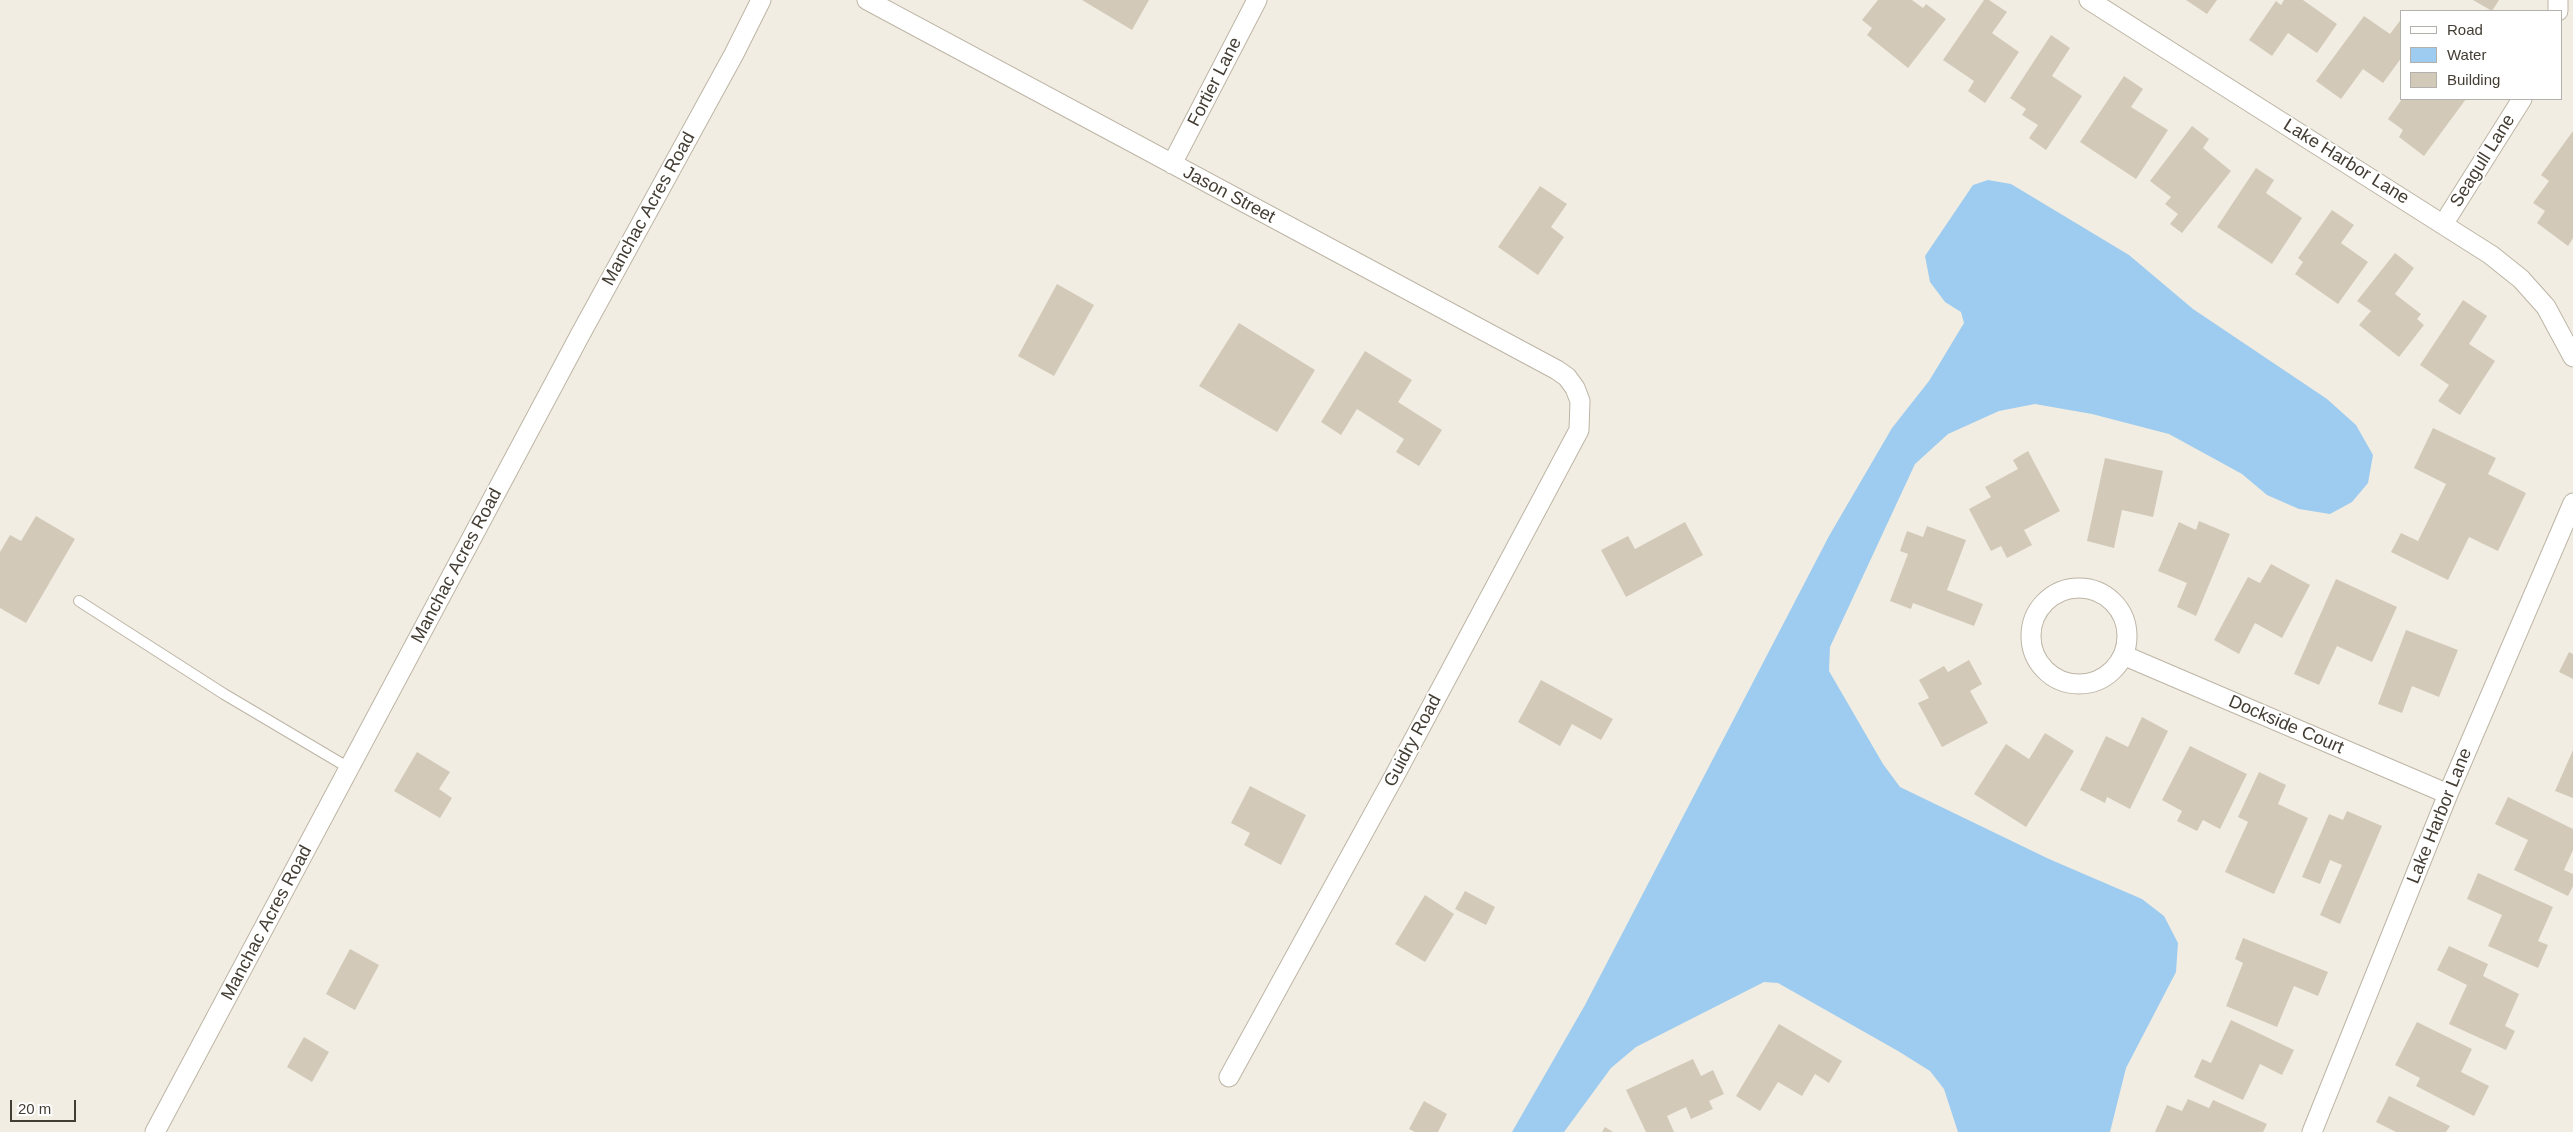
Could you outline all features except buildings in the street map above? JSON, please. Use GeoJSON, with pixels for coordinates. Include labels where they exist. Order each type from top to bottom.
{"type":"FeatureCollection","features":[{"type":"Feature","properties":{"kind":"street","name":"Manchac Acres Road"},"geometry":{"type":"LineString","coordinates":[[155,1132],[580,335],[734,54],[760,0]]}},
{"type":"Feature","properties":{"kind":"street","name":"Jason Street"},"geometry":{"type":"LineString","coordinates":[[867,0],[1557,370],[1567,377],[1575,388],[1580,401]]}},
{"type":"Feature","properties":{"kind":"street","name":"Fortier Lane"},"geometry":{"type":"LineString","coordinates":[[1172,164],[1258,0]]}},
{"type":"Feature","properties":{"kind":"street","name":"Lake Harbor Lane"},"geometry":{"type":"LineString","coordinates":[[2089,0],[2492,255],[2520,279],[2546,307],[2573,357]]}},
{"type":"Feature","properties":{"kind":"street","name":"Seagull Lane"},"geometry":{"type":"LineString","coordinates":[[2444,223],[2521,100]]}},
{"type":"Feature","properties":{"kind":"street","name":"Guidry Road"},"geometry":{"type":"LineString","coordinates":[[1229,1077],[1396,774],[1579,430],[1580,401]]}},
{"type":"Feature","properties":{"kind":"street","name":"Lake Harbor Lane"},"geometry":{"type":"LineString","coordinates":[[2312,1132],[2448,794],[2573,503]]}},
{"type":"Feature","properties":{"kind":"street"},"geometry":{"type":"LineString","coordinates":[[2082,587],[2097,590],[2110,598],[2120,610],[2126,625],[2127,640],[2123,655],[2114,669],[2101,679],[2085,684],[2069,683],[2054,677],[2041,666],[2033,652],[2030,636],[2032,620],[2041,605],[2052,595],[2066,588],[2082,587]]}},
{"type":"Feature","properties":{"kind":"street","name":"Dockside Court"},"geometry":{"type":"LineString","coordinates":[[2123,655],[2448,794]]}},
{"type":"Feature","properties":{"kind":"lane"},"geometry":{"type":"LineString","coordinates":[[79,601],[224,694],[349,768]]}},
{"type":"Feature","properties":{"kind":"water"},"geometry":{"type":"Polygon","coordinates":[[[1988,180],[2011,184],[2129,255],[2193,309],[2327,399],[2356,425],[2373,455],[2368,483],[2352,502],[2330,514],[2299,509],[2267,495],[2242,474],[2169,434],[2092,414],[2035,404],[1999,411],[1948,434],[1915,464],[1830,647],[1829,671],[1883,764],[1900,787],[2049,859],[2142,899],[2164,916],[2178,943],[2176,972],[2126,1068],[2110,1132],[1958,1132],[1944,1089],[1930,1071],[1778,983],[1764,982],[1636,1047],[1611,1068],[1564,1132],[1512,1132],[1585,1005],[1829,536],[1892,428],[1929,381],[1964,323],[1961,312],[1945,302],[1930,282],[1925,256],[1973,185],[1988,180]]]}}]}
